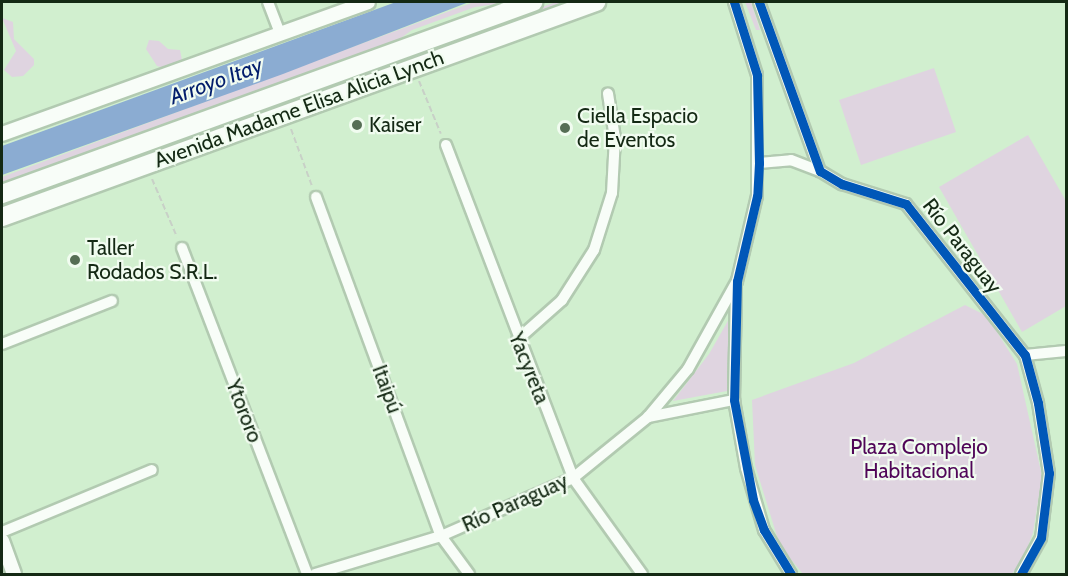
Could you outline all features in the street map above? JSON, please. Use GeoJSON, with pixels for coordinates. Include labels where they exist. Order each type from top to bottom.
{"type":"FeatureCollection","features":[{"type":"Feature","properties":{"kind":"highway","name":"Avenida Madame Elisa Alicia Lynch"},"geometry":{"type":"LineString","coordinates":[[2,194],[533,2]]}},
{"type":"Feature","properties":{"kind":"highway","name":"Avenida Madame Elisa Alicia Lynch"},"geometry":{"type":"LineString","coordinates":[[2,217],[596,2]]}},
{"type":"Feature","properties":{"kind":"main road"},"geometry":{"type":"LineString","coordinates":[[2,134],[368,2]]}},
{"type":"Feature","properties":{"kind":"main road"},"geometry":{"type":"LineString","coordinates":[[2,541],[14,574]]}},
{"type":"Feature","properties":{"kind":"street"},"geometry":{"type":"LineString","coordinates":[[268,2],[279,34]]}},
{"type":"Feature","properties":{"kind":"street","name":"Río Paraguay"},"geometry":{"type":"LineString","coordinates":[[315,574],[441,536],[573,478],[648,417],[705,345],[737,281],[757,195],[759,164],[757,75],[750,45],[734,2]]}},
{"type":"Feature","properties":{"kind":"street"},"geometry":{"type":"LineString","coordinates":[[759,2],[820,171]]}},
{"type":"Feature","properties":{"kind":"street"},"geometry":{"type":"LineString","coordinates":[[517,340],[562,300],[594,250],[612,193],[615,138],[608,94]]}},
{"type":"Feature","properties":{"kind":"street","name":"Yacyreta"},"geometry":{"type":"LineString","coordinates":[[446,145],[517,340],[573,478],[642,574]]}},
{"type":"Feature","properties":{"kind":"street","name":"Río Paraguay"},"geometry":{"type":"LineString","coordinates":[[759,164],[791,160],[820,171],[842,184],[906,204],[1025,355]]}},
{"type":"Feature","properties":{"kind":"street","name":"Itaipú"},"geometry":{"type":"LineString","coordinates":[[316,197],[441,536],[469,574]]}},
{"type":"Feature","properties":{"kind":"street","name":"Ytororo"},"geometry":{"type":"LineString","coordinates":[[182,248],[307,574]]}},
{"type":"Feature","properties":{"kind":"street"},"geometry":{"type":"LineString","coordinates":[[737,281],[734,400],[753,500],[765,530],[791,574]]}},
{"type":"Feature","properties":{"kind":"street"},"geometry":{"type":"LineString","coordinates":[[2,344],[112,301]]}},
{"type":"Feature","properties":{"kind":"street"},"geometry":{"type":"LineString","coordinates":[[1029,572],[1041,538],[1049,473],[1038,403],[1025,355],[1066,351]]}},
{"type":"Feature","properties":{"kind":"street"},"geometry":{"type":"LineString","coordinates":[[648,417],[734,400]]}},
{"type":"Feature","properties":{"kind":"street"},"geometry":{"type":"LineString","coordinates":[[2,532],[152,470]]}},
{"type":"Feature","properties":{"kind":"path"},"geometry":{"type":"LineString","coordinates":[[419,81],[446,145]]}},
{"type":"Feature","properties":{"kind":"path"},"geometry":{"type":"LineString","coordinates":[[291,128],[316,197]]}},
{"type":"Feature","properties":{"kind":"path"},"geometry":{"type":"LineString","coordinates":[[152,178],[182,248]]}},
{"type":"Feature","properties":{"kind":"green space"},"geometry":{"type":"Polygon","coordinates":[[[474,2],[511,2],[475,7],[412,30],[394,43],[2,187],[2,177],[474,2]]]}},
{"type":"Feature","properties":{"kind":"green space"},"geometry":{"type":"Polygon","coordinates":[[[556,2],[573,2],[2,209],[2,203],[556,2]]]}},
{"type":"Feature","properties":{"kind":"green space"},"geometry":{"type":"Polygon","coordinates":[[[745,2],[751,2],[760,30],[756,30],[745,2]]]}},
{"type":"Feature","properties":{"kind":"green space"},"geometry":{"type":"Polygon","coordinates":[[[2,18],[13,22],[14,39],[34,59],[34,65],[23,76],[12,77],[4,70],[16,51],[2,18]]]}},
{"type":"Feature","properties":{"kind":"green space"},"geometry":{"type":"Polygon","coordinates":[[[149,40],[159,41],[168,49],[180,50],[182,60],[165,68],[157,66],[146,49],[149,40]]]}},
{"type":"Feature","properties":{"kind":"green space"},"geometry":{"type":"Polygon","coordinates":[[[934,68],[956,132],[861,165],[839,100],[934,68]]]}},
{"type":"Feature","properties":{"kind":"green space"},"geometry":{"type":"Polygon","coordinates":[[[1028,135],[1066,201],[1066,306],[1022,332],[939,187],[1028,135]]]}},
{"type":"Feature","properties":{"kind":"green space","name":"Plaza Complejo Habitacional"},"geometry":{"type":"Polygon","coordinates":[[[965,305],[987,316],[1017,364],[1042,476],[1033,533],[1023,559],[1012,574],[803,574],[780,546],[755,465],[752,400],[854,363],[965,305]]]}},
{"type":"Feature","properties":{"kind":"green space"},"geometry":{"type":"Polygon","coordinates":[[[729,319],[727,391],[673,401],[709,354],[729,319]]]}},
{"type":"Feature","properties":{"kind":"water","name":"Arroyo Itay"},"geometry":{"type":"Polygon","coordinates":[[[396,2],[469,2],[283,74],[2,175],[2,146],[396,2]]]}},
{"type":"Feature","properties":{"kind":"cycle path"},"geometry":{"type":"LineString","coordinates":[[734,2],[757,75],[759,163],[757,196],[737,281],[734,400],[753,500],[764,530],[791,574]]}},
{"type":"Feature","properties":{"kind":"cycle path"},"geometry":{"type":"LineString","coordinates":[[759,2],[820,171],[842,184],[906,204],[1025,355],[1038,403],[1049,473],[1041,538],[1021,574]]}},
{"type":"Feature","properties":{"kind":"place","name":"Kaiser"},"geometry":{"type":"Point","coordinates":[357,125]}},
{"type":"Feature","properties":{"kind":"place","name":"Ciella Espacio de Eventos"},"geometry":{"type":"Point","coordinates":[565,128]}},
{"type":"Feature","properties":{"kind":"place","name":"Taller Rodados S.R.L."},"geometry":{"type":"Point","coordinates":[75,260]}}]}
